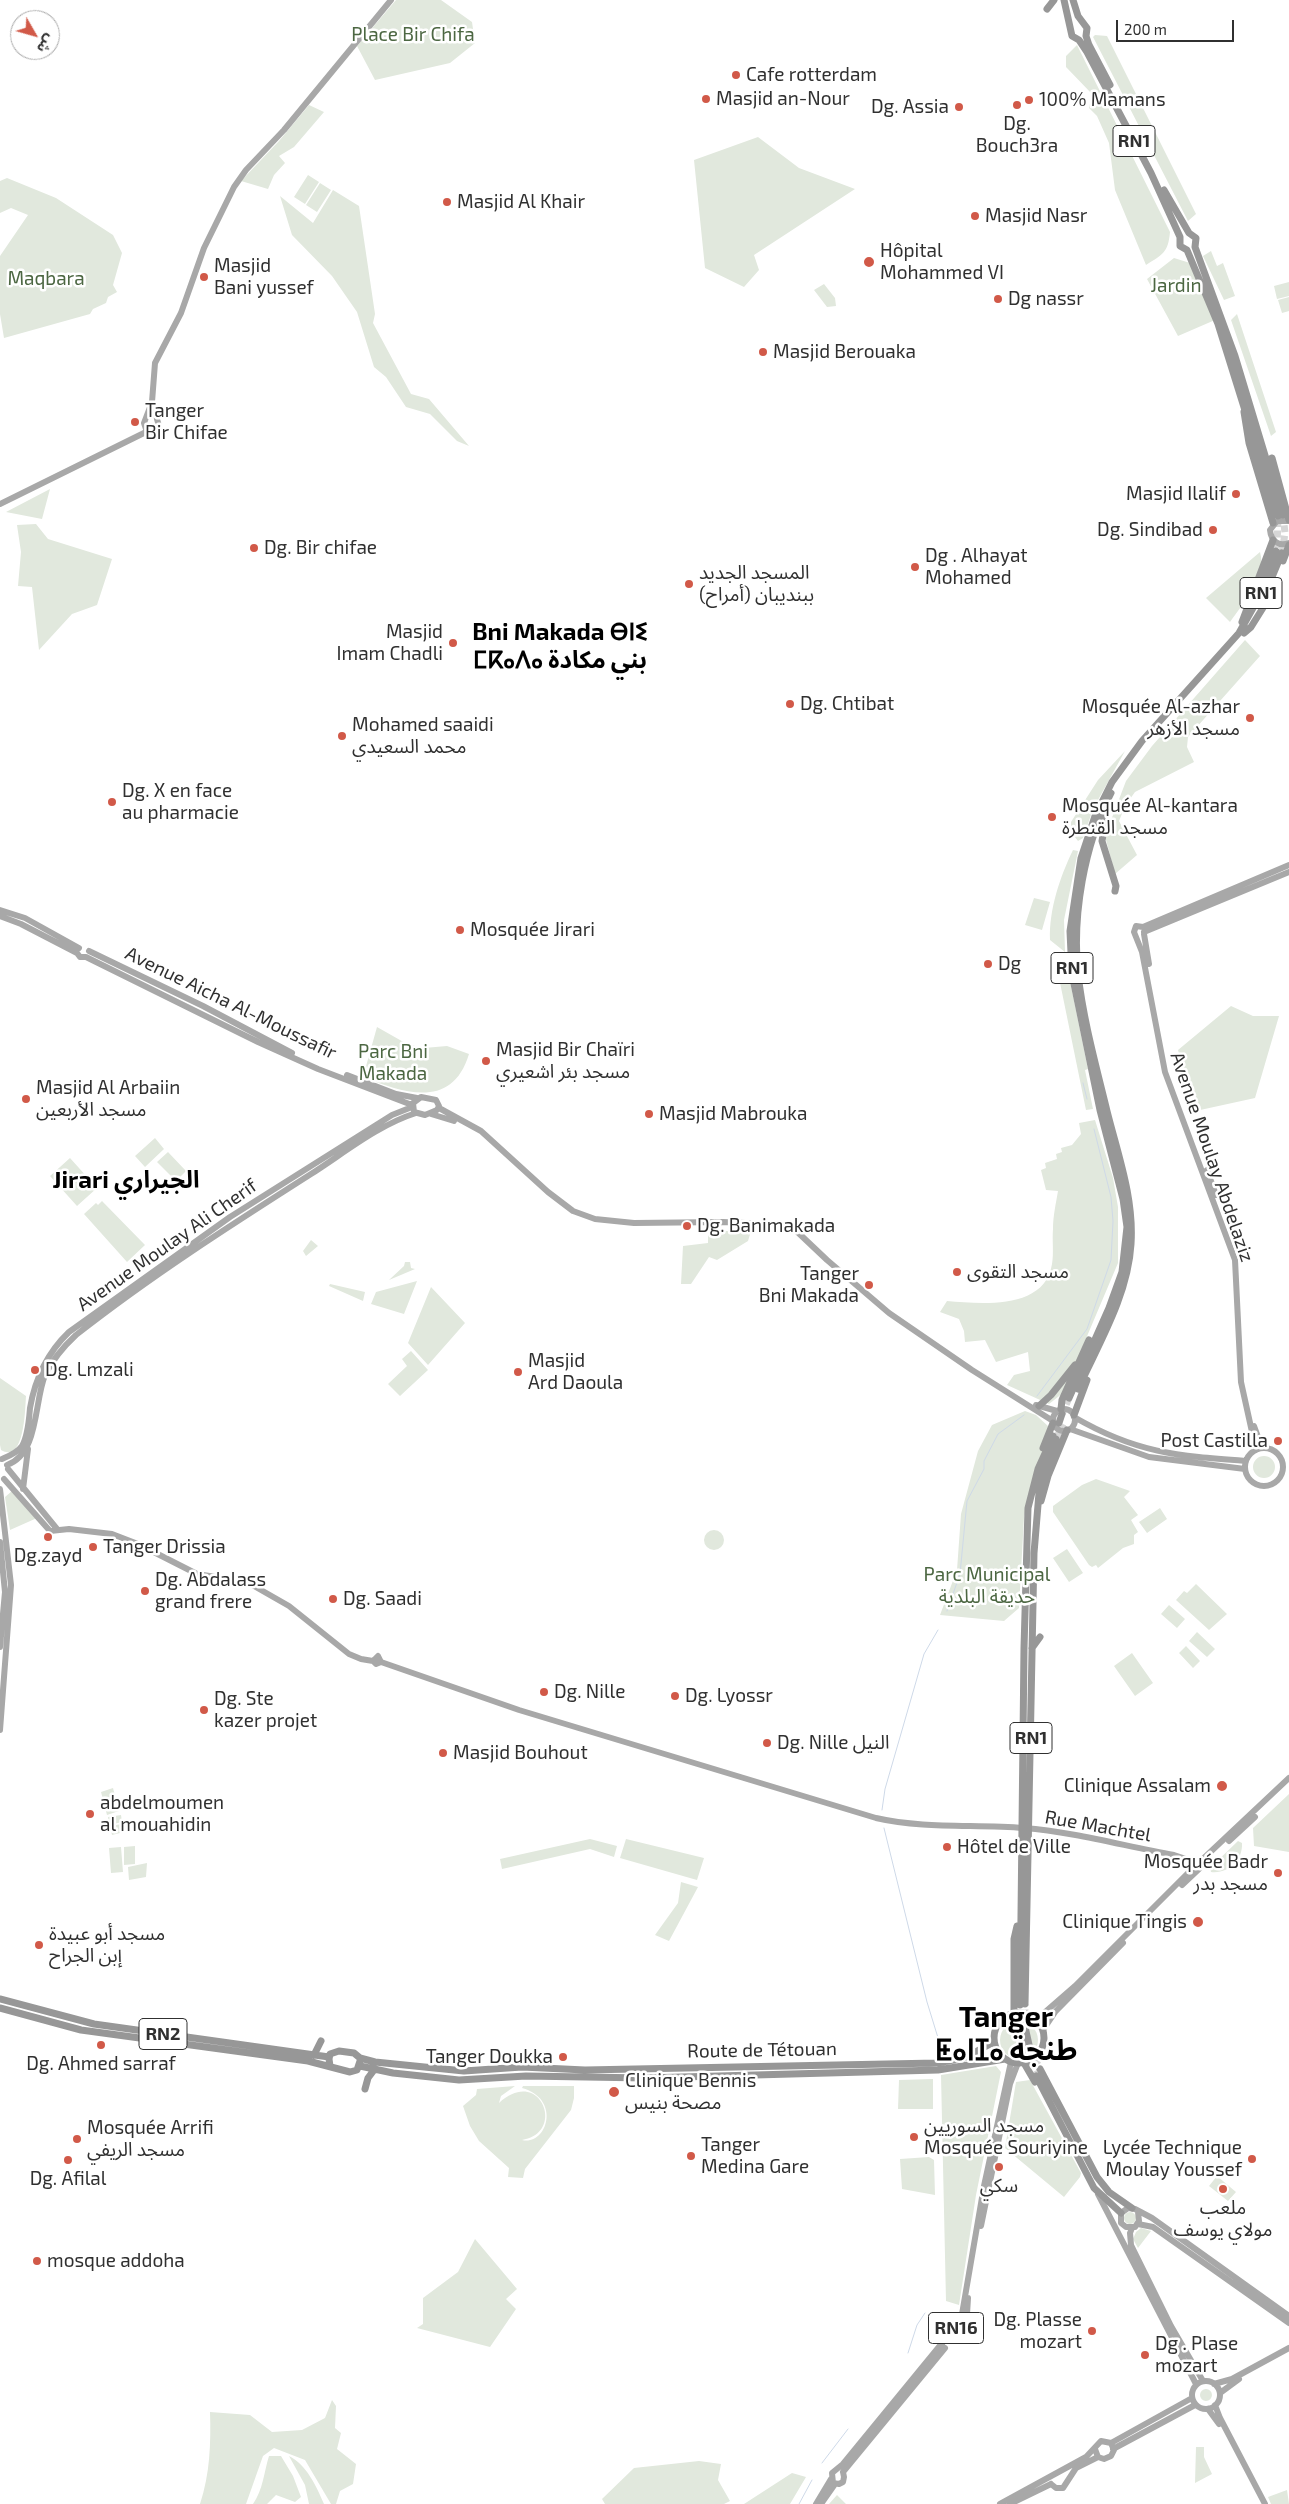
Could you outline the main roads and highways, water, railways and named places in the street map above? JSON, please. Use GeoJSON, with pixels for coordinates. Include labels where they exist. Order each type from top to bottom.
{"type":"FeatureCollection","features":[{"type":"Feature","properties":{"kind":"highway"},"geometry":{"type":"LineString","coordinates":[[1047,9],[1054,0]]}},
{"type":"Feature","properties":{"kind":"highway","name":"RN1"},"geometry":{"type":"LineString","coordinates":[[1064,0],[1072,36],[1083,38]]}},
{"type":"Feature","properties":{"kind":"highway","name":"RN1"},"geometry":{"type":"LineString","coordinates":[[1073,0],[1082,24],[1087,28],[1083,38],[1151,173],[1180,237],[1180,246],[1187,250],[1218,324],[1281,516],[1249,400],[1222,318],[1195,246],[1196,238],[1189,233],[1167,195],[1083,38]]}},
{"type":"Feature","properties":{"kind":"highway"},"geometry":{"type":"LineString","coordinates":[[1071,30],[1076,24],[1082,24]]}},
{"type":"Feature","properties":{"kind":"highway"},"geometry":{"type":"LineString","coordinates":[[1180,237],[1189,233]]}},
{"type":"Feature","properties":{"kind":"highway"},"geometry":{"type":"LineString","coordinates":[[1187,250],[1195,246]]}},
{"type":"Feature","properties":{"kind":"highway"},"geometry":{"type":"LineString","coordinates":[[1249,400],[1257,413],[1276,471],[1289,521]]}},
{"type":"Feature","properties":{"kind":"highway"},"geometry":{"type":"LineString","coordinates":[[1244,407],[1244,422],[1249,443],[1274,523]]}},
{"type":"Feature","properties":{"kind":"highway"},"geometry":{"type":"LineString","coordinates":[[1242,633],[1273,540]]}},
{"type":"Feature","properties":{"kind":"highway"},"geometry":{"type":"LineString","coordinates":[[1242,633],[1265,607],[1289,544]]}},
{"type":"Feature","properties":{"kind":"highway","name":"RN1"},"geometry":{"type":"LineString","coordinates":[[1071,1399],[1128,1273],[1131,1243],[1131,1212],[1090,1036],[1078,965],[1082,885],[1091,849],[1110,796],[1142,748],[1226,656],[1242,633],[1262,603],[1279,552]]}},
{"type":"Feature","properties":{"kind":"highway","name":"RN1"},"geometry":{"type":"LineString","coordinates":[[1102,1328],[1122,1272],[1127,1227],[1124,1199],[1100,1110],[1072,974],[1070,931],[1079,868],[1100,805],[1124,763],[1242,633]]}},
{"type":"Feature","properties":{"kind":"highway"},"geometry":{"type":"LineString","coordinates":[[1110,796],[1102,841],[1116,886],[1115,891]]}},
{"type":"Feature","properties":{"kind":"highway"},"geometry":{"type":"LineString","coordinates":[[1066,1414],[1062,1400],[1090,1339],[1102,1328]]}},
{"type":"Feature","properties":{"kind":"highway"},"geometry":{"type":"LineString","coordinates":[[1029,1505],[1028,1493],[1032,1474],[1061,1425],[1101,1348],[1102,1328]]}},
{"type":"Feature","properties":{"kind":"highway"},"geometry":{"type":"LineString","coordinates":[[1039,1406],[1051,1395],[1079,1361]]}},
{"type":"Feature","properties":{"kind":"highway"},"geometry":{"type":"LineString","coordinates":[[1039,1511],[1061,1425]]}},
{"type":"Feature","properties":{"kind":"highway","name":"RN1"},"geometry":{"type":"LineString","coordinates":[[1014,2013],[1014,1939],[1020,1911],[1024,1828],[1032,1648],[1034,1552],[1039,1511],[1040,1481],[1055,1436],[1038,1469],[1029,1505],[1024,1648],[1024,1828],[1026,1891],[1030,1916],[1030,2015]]}},
{"type":"Feature","properties":{"kind":"highway"},"geometry":{"type":"LineString","coordinates":[[1032,1648],[1040,1637]]}},
{"type":"Feature","properties":{"kind":"highway"},"geometry":{"type":"LineString","coordinates":[[1020,1911],[1022,2005],[1026,1891]]}},
{"type":"Feature","properties":{"kind":"highway","name":"Route de Tétouan"},"geometry":{"type":"LineString","coordinates":[[0,1999],[94,2024],[329,2056],[339,2051],[354,2054],[360,2062],[374,2070],[459,2080],[485,2079],[523,2072],[545,2077],[645,2078],[938,2070],[1015,2062]]}},
{"type":"Feature","properties":{"kind":"highway","name":"Route de Tétouan"},"geometry":{"type":"LineString","coordinates":[[0,2008],[81,2030],[308,2061],[352,2072],[360,2062]]}},
{"type":"Feature","properties":{"kind":"highway"},"geometry":{"type":"LineString","coordinates":[[0,2012],[36,2018]]}},
{"type":"Feature","properties":{"kind":"highway"},"geometry":{"type":"LineString","coordinates":[[1078,2151],[1070,2149],[1015,2062],[1000,2055],[994,2042],[995,2029],[1005,2016],[1014,2013],[1030,2015],[1043,2030],[1043,2042],[1038,2053],[1044,2070],[1068,2116],[1078,2151],[1101,2184],[1135,2210]]}},
{"type":"Feature","properties":{"kind":"highway"},"geometry":{"type":"LineString","coordinates":[[1022,2027],[1027,2051]]}},
{"type":"Feature","properties":{"kind":"highway"},"geometry":{"type":"LineString","coordinates":[[314,2054],[322,2041]]}},
{"type":"Feature","properties":{"kind":"highway","name":"Route de Tétouan"},"geometry":{"type":"LineString","coordinates":[[360,2062],[464,2071],[523,2072],[937,2063],[969,2056],[994,2042]]}},
{"type":"Feature","properties":{"kind":"highway"},"geometry":{"type":"LineString","coordinates":[[1015,2062],[1038,2053]]}},
{"type":"Feature","properties":{"kind":"highway"},"geometry":{"type":"LineString","coordinates":[[329,2056],[330,2066]]}},
{"type":"Feature","properties":{"kind":"highway"},"geometry":{"type":"LineString","coordinates":[[365,2089],[368,2078],[374,2070]]}},
{"type":"Feature","properties":{"kind":"highway"},"geometry":{"type":"LineString","coordinates":[[1038,2072],[1098,2194],[1121,2213]]}},
{"type":"Feature","properties":{"kind":"highway"},"geometry":{"type":"LineString","coordinates":[[538,2084],[545,2077]]}},
{"type":"Feature","properties":{"kind":"highway"},"geometry":{"type":"LineString","coordinates":[[485,2079],[491,2085]]}},
{"type":"Feature","properties":{"kind":"main road"},"geometry":{"type":"LineString","coordinates":[[145,425],[152,402],[153,375],[156,360],[181,313],[204,248],[234,187],[246,170],[284,130],[390,0]]}},
{"type":"Feature","properties":{"kind":"main road"},"geometry":{"type":"LineString","coordinates":[[145,425],[151,432],[158,429],[159,423],[152,402]]}},
{"type":"Feature","properties":{"kind":"main road"},"geometry":{"type":"LineString","coordinates":[[0,504],[133,437],[145,425],[150,416],[156,418]]}},
{"type":"Feature","properties":{"kind":"main road"},"geometry":{"type":"LineString","coordinates":[[1289,521],[1281,519],[1274,523],[1270,530],[1273,540],[1279,544],[1289,544]]}},
{"type":"Feature","properties":{"kind":"main road"},"geometry":{"type":"LineString","coordinates":[[1144,931],[1139,925],[1135,927],[1136,935],[1289,865]]}},
{"type":"Feature","properties":{"kind":"main road"},"geometry":{"type":"LineString","coordinates":[[1144,931],[1289,872]]}},
{"type":"Feature","properties":{"kind":"main road"},"geometry":{"type":"LineString","coordinates":[[0,910],[25,918],[78,950],[80,957],[88,954],[85,946],[78,950]]}},
{"type":"Feature","properties":{"kind":"main road"},"geometry":{"type":"LineString","coordinates":[[0,916],[78,950]]}},
{"type":"Feature","properties":{"kind":"main road","name":"Avenue Moulay Abdelaziz"},"geometry":{"type":"LineString","coordinates":[[1144,931],[1167,1068],[1241,1272],[1241,1330],[1247,1395],[1259,1449]]}},
{"type":"Feature","properties":{"kind":"main road","name":"Avenue Moulay Abdelaziz"},"geometry":{"type":"LineString","coordinates":[[1136,935],[1142,952],[1165,1072],[1229,1236]]}},
{"type":"Feature","properties":{"kind":"main road","name":"Avenue Aicha Al-Moussafir"},"geometry":{"type":"LineString","coordinates":[[88,954],[178,994],[296,1055],[396,1094],[417,1098]]}},
{"type":"Feature","properties":{"kind":"main road","name":"Avenue Aicha Al-Moussafir"},"geometry":{"type":"LineString","coordinates":[[88,954],[258,1042],[413,1108]]}},
{"type":"Feature","properties":{"kind":"main road"},"geometry":{"type":"LineString","coordinates":[[462,1122],[431,1114],[422,1116],[413,1108],[417,1098],[434,1099],[438,1108],[481,1131],[573,1211],[595,1219],[634,1223],[722,1222],[790,1225],[826,1260],[889,1313],[976,1373],[1061,1425],[1149,1457],[1245,1469]]}},
{"type":"Feature","properties":{"kind":"main road"},"geometry":{"type":"LineString","coordinates":[[395,1099],[398,1105],[398,1112]]}},
{"type":"Feature","properties":{"kind":"main road","name":"Avenue Moulay Ali Cherif"},"geometry":{"type":"LineString","coordinates":[[1,1458],[14,1454],[22,1446],[35,1385],[41,1370],[55,1347],[69,1332],[278,1185],[398,1112],[413,1108]]}},
{"type":"Feature","properties":{"kind":"main road","name":"Avenue Moulay Ali Cherif"},"geometry":{"type":"LineString","coordinates":[[23,1490],[28,1446],[38,1398],[45,1376],[58,1353],[76,1335],[180,1259],[250,1212],[388,1126],[413,1108]]}},
{"type":"Feature","properties":{"kind":"main road"},"geometry":{"type":"LineString","coordinates":[[431,1114],[438,1108]]}},
{"type":"Feature","properties":{"kind":"main road"},"geometry":{"type":"LineString","coordinates":[[1028,1404],[1066,1414],[1102,1432],[1146,1450],[1190,1457],[1246,1461]]}},
{"type":"Feature","properties":{"kind":"main road"},"geometry":{"type":"LineString","coordinates":[[1061,1425],[1066,1414]]}},
{"type":"Feature","properties":{"kind":"main road"},"geometry":{"type":"LineString","coordinates":[[28,1446],[20,1457],[7,1467],[2,1480],[54,1530]]}},
{"type":"Feature","properties":{"kind":"main road"},"geometry":{"type":"LineString","coordinates":[[1259,1449],[1274,1450],[1286,1464],[1279,1480],[1266,1486],[1253,1483],[1247,1476],[1245,1469],[1246,1461],[1259,1449]]}},
{"type":"Feature","properties":{"kind":"main road"},"geometry":{"type":"LineString","coordinates":[[1,1458],[54,1530]]}},
{"type":"Feature","properties":{"kind":"main road"},"geometry":{"type":"LineString","coordinates":[[0,1489],[11,1585],[0,1730]]}},
{"type":"Feature","properties":{"kind":"main road","name":"Rue Machtel"},"geometry":{"type":"LineString","coordinates":[[54,1530],[112,1534],[197,1574],[247,1582],[283,1602],[349,1654],[361,1660],[373,1661],[378,1656],[382,1662],[484,1699],[876,1818],[916,1824],[1024,1828],[1142,1848],[1181,1857],[1199,1866]]}},
{"type":"Feature","properties":{"kind":"main road"},"geometry":{"type":"LineString","coordinates":[[0,1542],[5,1592],[0,1647]]}},
{"type":"Feature","properties":{"kind":"main road"},"geometry":{"type":"LineString","coordinates":[[1036,2020],[1074,1986],[1289,1778]]}},
{"type":"Feature","properties":{"kind":"main road"},"geometry":{"type":"LineString","coordinates":[[1043,2030],[1055,2012],[1199,1866],[1289,1783]]}},
{"type":"Feature","properties":{"kind":"main road","name":"RN16"},"geometry":{"type":"LineString","coordinates":[[821,2504],[832,2481],[832,2473],[839,2471],[961,2320],[984,2186],[1015,2062]]}},
{"type":"Feature","properties":{"kind":"main road"},"geometry":{"type":"LineString","coordinates":[[1098,2194],[1196,2384]]}},
{"type":"Feature","properties":{"kind":"main road"},"geometry":{"type":"LineString","coordinates":[[1289,2316],[1158,2222],[1135,2210],[1126,2209],[1121,2213],[1120,2220],[1123,2225],[1153,2227],[1289,2323]]}},
{"type":"Feature","properties":{"kind":"main road"},"geometry":{"type":"LineString","coordinates":[[1135,2210],[1135,2226],[1130,2239],[1133,2250],[1171,2326],[1203,2381]]}},
{"type":"Feature","properties":{"kind":"main road"},"geometry":{"type":"LineString","coordinates":[[1289,2348],[1232,2378],[1214,2384],[1203,2381],[1196,2384],[1192,2389],[1193,2402],[1200,2408],[1208,2409],[1215,2405],[1220,2393],[1234,2382],[1289,2352]]}},
{"type":"Feature","properties":{"kind":"main road"},"geometry":{"type":"LineString","coordinates":[[1214,2384],[1220,2393]]}},
{"type":"Feature","properties":{"kind":"main road"},"geometry":{"type":"LineString","coordinates":[[1051,2484],[1054,2488],[1061,2488],[1066,2485],[1067,2479],[1076,2468],[1098,2457],[1109,2458],[1112,2446],[1193,2402]]}},
{"type":"Feature","properties":{"kind":"main road"},"geometry":{"type":"LineString","coordinates":[[1215,2405],[1265,2504]]}},
{"type":"Feature","properties":{"kind":"main road"},"geometry":{"type":"LineString","coordinates":[[1208,2409],[1217,2420],[1261,2504]]}},
{"type":"Feature","properties":{"kind":"main road"},"geometry":{"type":"LineString","coordinates":[[1000,2504],[1059,2472],[1095,2449],[1101,2441],[1112,2446]]}},
{"type":"Feature","properties":{"kind":"main road"},"geometry":{"type":"LineString","coordinates":[[1095,2449],[1098,2457]]}},
{"type":"Feature","properties":{"kind":"main road","name":"RN16"},"geometry":{"type":"LineString","coordinates":[[832,2481],[843,2482],[844,2476],[839,2471]]}},
{"type":"Feature","properties":{"kind":"main road"},"geometry":{"type":"LineString","coordinates":[[1059,2472],[1064,2473],[1067,2479]]}},
{"type":"Feature","properties":{"kind":"main road"},"geometry":{"type":"LineString","coordinates":[[1051,2484],[1052,2476]]}},
{"type":"Feature","properties":{"kind":"main road","name":"RN16"},"geometry":{"type":"LineString","coordinates":[[816,2504],[832,2481]]}},
{"type":"Feature","properties":{"kind":"main road"},"geometry":{"type":"LineString","coordinates":[[1010,2504],[1051,2484]]}},
{"type":"Feature","properties":{"kind":"waterway"},"geometry":{"type":"LineString","coordinates":[[1083,1083],[1087,1099]]}},
{"type":"Feature","properties":{"kind":"waterway"},"geometry":{"type":"LineString","coordinates":[[1037,1396],[1087,1329],[1111,1260],[1113,1221],[1111,1197],[1094,1129]]}},
{"type":"Feature","properties":{"kind":"waterway"},"geometry":{"type":"LineString","coordinates":[[947,1611],[960,1574],[967,1501],[984,1469],[984,1461],[998,1434],[1024,1415]]}},
{"type":"Feature","properties":{"kind":"waterway"},"geometry":{"type":"LineString","coordinates":[[882,1810],[885,1789],[924,1654],[938,1630]]}},
{"type":"Feature","properties":{"kind":"waterway"},"geometry":{"type":"LineString","coordinates":[[884,1828],[927,2002],[939,2041]]}},
{"type":"Feature","properties":{"kind":"waterway"},"geometry":{"type":"LineString","coordinates":[[908,2353],[917,2325],[925,2313]]}},
{"type":"Feature","properties":{"kind":"waterway"},"geometry":{"type":"LineString","coordinates":[[822,2463],[848,2429]]}},
{"type":"Feature","properties":{"kind":"waterway"},"geometry":{"type":"LineString","coordinates":[[799,2504],[812,2480]]}},
{"type":"Feature","properties":{"kind":"tunnel"},"geometry":{"type":"LineString","coordinates":[[1282,553],[1285,533],[1283,515]]}},
{"type":"Feature","properties":{"kind":"tunnel"},"geometry":{"type":"LineString","coordinates":[[1277,548],[1278,517]]}},
{"type":"Feature","properties":{"kind":"tunnel"},"geometry":{"type":"LineString","coordinates":[[1062,1414],[1069,1398]]}},
{"type":"Feature","properties":{"kind":"tunnel"},"geometry":{"type":"LineString","coordinates":[[1057,1437],[1063,1424]]}},
{"type":"Feature","properties":{"kind":"tunnel"},"geometry":{"type":"LineString","coordinates":[[1025,2004],[1025,2027]]}},
{"type":"Feature","properties":{"kind":"tunnel"},"geometry":{"type":"LineString","coordinates":[[1018,2028],[1020,2005]]}},
{"type":"Feature","properties":{"kind":"tunnel"},"geometry":{"type":"LineString","coordinates":[[1030,2049],[1040,2069]]}},
{"type":"Feature","properties":{"kind":"tunnel"},"geometry":{"type":"LineString","coordinates":[[1024,2053],[1036,2076]]}},
{"type":"Feature","properties":{"kind":"place","name":"Cafe rotterdam"},"geometry":{"type":"Point","coordinates":[736,75]}},
{"type":"Feature","properties":{"kind":"place","name":"Masjid an-Nour"},"geometry":{"type":"Point","coordinates":[706,99]}},
{"type":"Feature","properties":{"kind":"place","name":"100% Mamans"},"geometry":{"type":"Point","coordinates":[1029,100]}},
{"type":"Feature","properties":{"kind":"place","name":"Dg. Bouch3ra"},"geometry":{"type":"Point","coordinates":[1017,105]}},
{"type":"Feature","properties":{"kind":"place","name":"Dg. Assia"},"geometry":{"type":"Point","coordinates":[959,107]}},
{"type":"Feature","properties":{"kind":"place","name":"Masjid Al Khair"},"geometry":{"type":"Point","coordinates":[447,202]}},
{"type":"Feature","properties":{"kind":"place","name":"Masjid Nasr"},"geometry":{"type":"Point","coordinates":[975,216]}},
{"type":"Feature","properties":{"kind":"place","name":"Hôpital Mohammed VI"},"geometry":{"type":"Point","coordinates":[869,262]}},
{"type":"Feature","properties":{"kind":"place","name":"Masjid Bani yussef"},"geometry":{"type":"Point","coordinates":[204,277]}},
{"type":"Feature","properties":{"kind":"place","name":"Dg nassr"},"geometry":{"type":"Point","coordinates":[998,299]}},
{"type":"Feature","properties":{"kind":"place","name":"Masjid Berouaka"},"geometry":{"type":"Point","coordinates":[763,352]}},
{"type":"Feature","properties":{"kind":"place","name":"Tanger Bir Chifae"},"geometry":{"type":"Point","coordinates":[135,422]}},
{"type":"Feature","properties":{"kind":"place","name":"Masjid Ilalif"},"geometry":{"type":"Point","coordinates":[1236,494]}},
{"type":"Feature","properties":{"kind":"place","name":"Dg. Sindibad"},"geometry":{"type":"Point","coordinates":[1213,530]}},
{"type":"Feature","properties":{"kind":"place","name":"Dg. Bir chifae"},"geometry":{"type":"Point","coordinates":[254,548]}},
{"type":"Feature","properties":{"kind":"place","name":"Dg . Alhayat Mohamed"},"geometry":{"type":"Point","coordinates":[915,567]}},
{"type":"Feature","properties":{"kind":"place","name":"المسجد الجديد (أمراح) ببنديبان"},"geometry":{"type":"Point","coordinates":[689,584]}},
{"type":"Feature","properties":{"kind":"place","name":"Masjid Imam Chadli"},"geometry":{"type":"Point","coordinates":[453,643]}},
{"type":"Feature","properties":{"kind":"place","name":"Dg. Chtibat"},"geometry":{"type":"Point","coordinates":[790,704]}},
{"type":"Feature","properties":{"kind":"place","name":"Mosquée Al-azhar مسجد الأزهر"},"geometry":{"type":"Point","coordinates":[1250,718]}},
{"type":"Feature","properties":{"kind":"place","name":"Mohamed saaidi محمد السعيدي"},"geometry":{"type":"Point","coordinates":[342,736]}},
{"type":"Feature","properties":{"kind":"place","name":"Dg. X en face au pharmacie"},"geometry":{"type":"Point","coordinates":[112,802]}},
{"type":"Feature","properties":{"kind":"place","name":"Mosquée Al-kantara مسجد القنطرة"},"geometry":{"type":"Point","coordinates":[1052,817]}},
{"type":"Feature","properties":{"kind":"place","name":"Mosquée Jirari"},"geometry":{"type":"Point","coordinates":[460,930]}},
{"type":"Feature","properties":{"kind":"place","name":"Dg"},"geometry":{"type":"Point","coordinates":[988,964]}},
{"type":"Feature","properties":{"kind":"place","name":"Masjid Bir Chaïri مسجد بئر اشعيري"},"geometry":{"type":"Point","coordinates":[486,1061]}},
{"type":"Feature","properties":{"kind":"place","name":"Masjid Al Arbaiin مسجد الأربعين"},"geometry":{"type":"Point","coordinates":[26,1099]}},
{"type":"Feature","properties":{"kind":"place","name":"Masjid Mabrouka"},"geometry":{"type":"Point","coordinates":[649,1114]}},
{"type":"Feature","properties":{"kind":"place","name":"Dg. Banimakada"},"geometry":{"type":"Point","coordinates":[687,1226]}},
{"type":"Feature","properties":{"kind":"place","name":"مسجد التقوى"},"geometry":{"type":"Point","coordinates":[957,1272]}},
{"type":"Feature","properties":{"kind":"place","name":"Tanger Bni Makada"},"geometry":{"type":"Point","coordinates":[869,1285]}},
{"type":"Feature","properties":{"kind":"place","name":"Dg. Lmzali"},"geometry":{"type":"Point","coordinates":[35,1370]}},
{"type":"Feature","properties":{"kind":"place","name":"Masjid Ard Daoula"},"geometry":{"type":"Point","coordinates":[518,1372]}},
{"type":"Feature","properties":{"kind":"place","name":"Post Castilla"},"geometry":{"type":"Point","coordinates":[1278,1441]}},
{"type":"Feature","properties":{"kind":"place","name":"Dg.zayd"},"geometry":{"type":"Point","coordinates":[48,1537]}},
{"type":"Feature","properties":{"kind":"place","name":"Tanger Drissia"},"geometry":{"type":"Point","coordinates":[93,1547]}},
{"type":"Feature","properties":{"kind":"place","name":"Dg. Abdalass grand frere"},"geometry":{"type":"Point","coordinates":[145,1591]}},
{"type":"Feature","properties":{"kind":"place","name":"Dg. Saadi"},"geometry":{"type":"Point","coordinates":[333,1599]}},
{"type":"Feature","properties":{"kind":"place","name":"Dg. Nille"},"geometry":{"type":"Point","coordinates":[544,1692]}},
{"type":"Feature","properties":{"kind":"place","name":"Dg. Lyossr"},"geometry":{"type":"Point","coordinates":[675,1696]}},
{"type":"Feature","properties":{"kind":"place","name":"Dg. Ste kazer projet"},"geometry":{"type":"Point","coordinates":[204,1710]}},
{"type":"Feature","properties":{"kind":"place","name":"Dg. Nille النيل"},"geometry":{"type":"Point","coordinates":[767,1743]}},
{"type":"Feature","properties":{"kind":"place","name":"Masjid Bouhout"},"geometry":{"type":"Point","coordinates":[443,1753]}},
{"type":"Feature","properties":{"kind":"place","name":"Clinique Assalam"},"geometry":{"type":"Point","coordinates":[1222,1786]}},
{"type":"Feature","properties":{"kind":"place","name":"abdelmoumen al mouahidin"},"geometry":{"type":"Point","coordinates":[90,1814]}},
{"type":"Feature","properties":{"kind":"place","name":"Hôtel de Ville"},"geometry":{"type":"Point","coordinates":[947,1847]}},
{"type":"Feature","properties":{"kind":"place","name":"Mosquée Badr مسجد بدر"},"geometry":{"type":"Point","coordinates":[1278,1873]}},
{"type":"Feature","properties":{"kind":"place","name":"Clinique Tingis"},"geometry":{"type":"Point","coordinates":[1198,1922]}},
{"type":"Feature","properties":{"kind":"place","name":"مسجد أبو عبيدة إبن الجراح"},"geometry":{"type":"Point","coordinates":[39,1945]}},
{"type":"Feature","properties":{"kind":"place","name":"Dg. Ahmed sarraf"},"geometry":{"type":"Point","coordinates":[101,2045]}},
{"type":"Feature","properties":{"kind":"place","name":"Tanger Doukka"},"geometry":{"type":"Point","coordinates":[563,2057]}},
{"type":"Feature","properties":{"kind":"place","name":"Clinique Bennis مصحة بنيس"},"geometry":{"type":"Point","coordinates":[614,2092]}},
{"type":"Feature","properties":{"kind":"place","name":"مسجد السوريين Mosquée Souriyine"},"geometry":{"type":"Point","coordinates":[914,2137]}},
{"type":"Feature","properties":{"kind":"place","name":"Mosquée Arrifi مسجد الريفي"},"geometry":{"type":"Point","coordinates":[77,2139]}},
{"type":"Feature","properties":{"kind":"place","name":"Tanger Medina Gare"},"geometry":{"type":"Point","coordinates":[691,2156]}},
{"type":"Feature","properties":{"kind":"place","name":"Lycée Technique Moulay Youssef"},"geometry":{"type":"Point","coordinates":[1252,2159]}},
{"type":"Feature","properties":{"kind":"place","name":"Dg. Afilal"},"geometry":{"type":"Point","coordinates":[68,2160]}},
{"type":"Feature","properties":{"kind":"place","name":"سكي"},"geometry":{"type":"Point","coordinates":[999,2167]}},
{"type":"Feature","properties":{"kind":"place","name":"ملعب مولاي يوسف"},"geometry":{"type":"Point","coordinates":[1223,2189]}},
{"type":"Feature","properties":{"kind":"place","name":"mosque addoha"},"geometry":{"type":"Point","coordinates":[37,2261]}},
{"type":"Feature","properties":{"kind":"place","name":"Dg. Plasse mozart"},"geometry":{"type":"Point","coordinates":[1092,2331]}},
{"type":"Feature","properties":{"kind":"place","name":"Dg . Plase mozart"},"geometry":{"type":"Point","coordinates":[1145,2355]}},
{"type":"Feature","properties":{"kind":"district","name":"Bni Makada ⴱⵏⵉ ⵎⴽⴰⴷⴰ بني مكادة"},"geometry":{"type":"Point","coordinates":[560,646]}},
{"type":"Feature","properties":{"kind":"district","name":"Jirari الجيراري"},"geometry":{"type":"Point","coordinates":[126,1180]}},
{"type":"Feature","properties":{"kind":"district","name":"Tanger ⵟⴰⵏⵊⴰ طنجة"},"geometry":{"type":"Point","coordinates":[1006,2034]}},
{"type":"Feature","properties":{"kind":"park label","name":"Place Bir Chifa"},"geometry":{"type":"Point","coordinates":[413,35]}},
{"type":"Feature","properties":{"kind":"park label","name":"Maqbara"},"geometry":{"type":"Point","coordinates":[46,279]}},
{"type":"Feature","properties":{"kind":"park label","name":"Jardin"},"geometry":{"type":"Point","coordinates":[1176,286]}},
{"type":"Feature","properties":{"kind":"park label","name":"Parc Bni Makada"},"geometry":{"type":"Point","coordinates":[393,1063]}},
{"type":"Feature","properties":{"kind":"park label","name":"Parc Municipal حديقة البلدية"},"geometry":{"type":"Point","coordinates":[987,1586]}}]}
